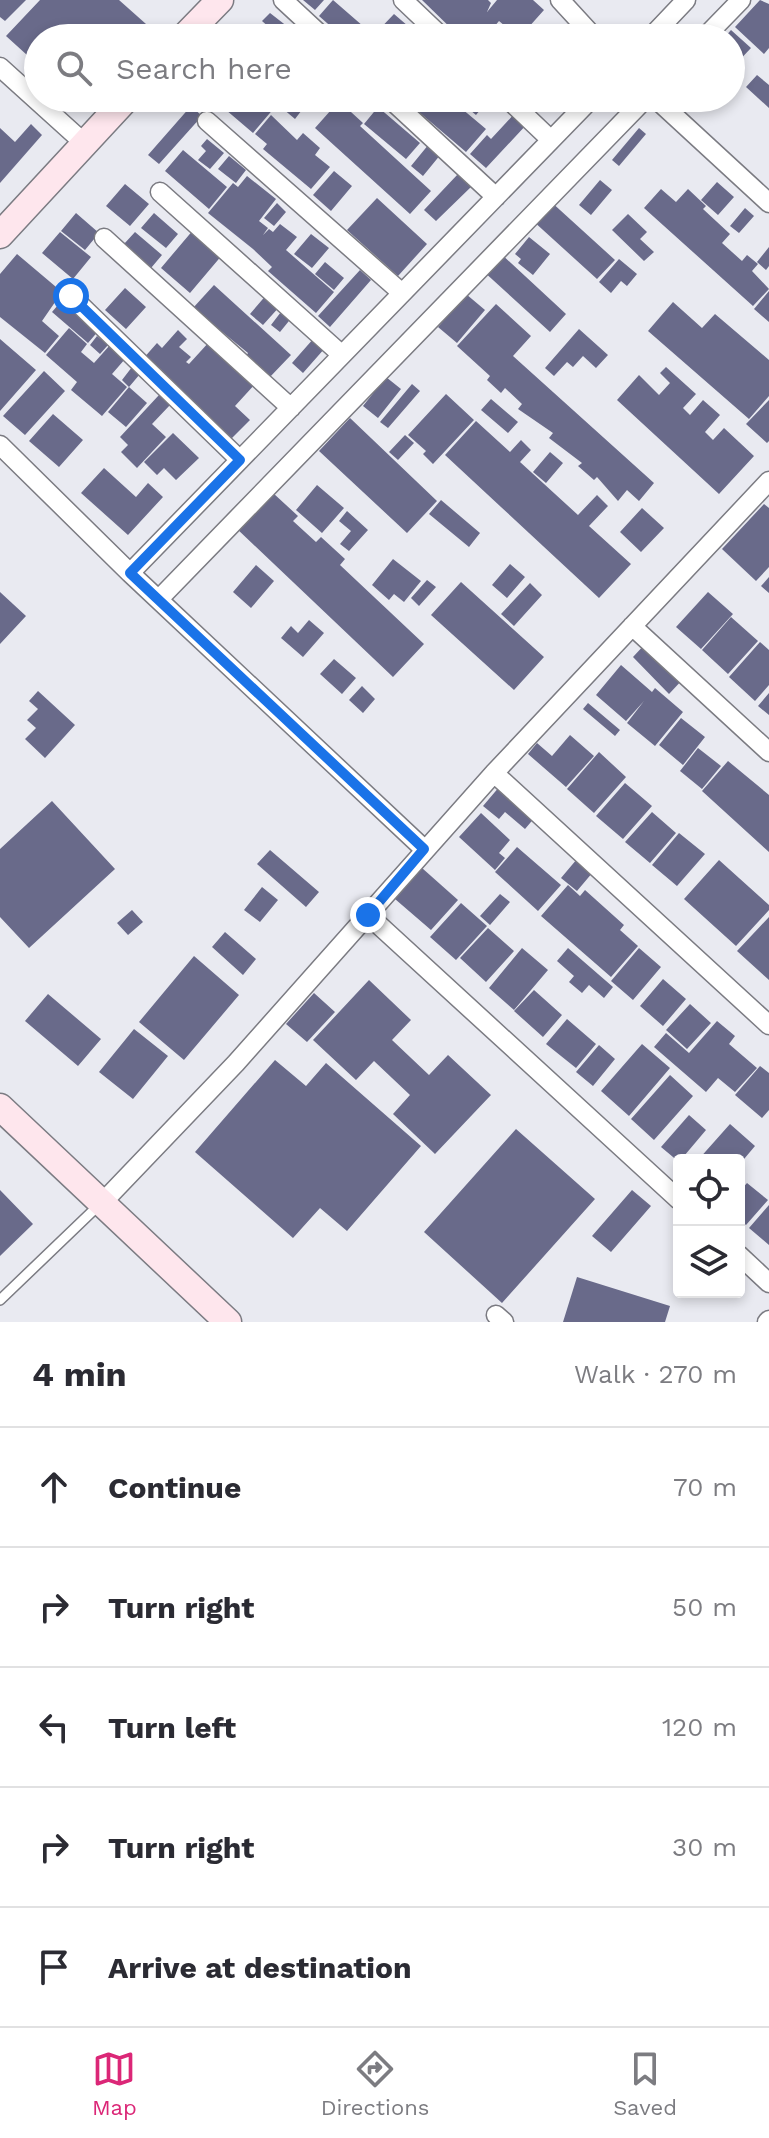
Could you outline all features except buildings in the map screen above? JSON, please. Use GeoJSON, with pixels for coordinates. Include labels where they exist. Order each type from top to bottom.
{"type":"FeatureCollection","features":[{"type":"Feature","properties":{"kind":"main road"},"geometry":{"type":"LineString","coordinates":[[197,24],[220,0]]}},
{"type":"Feature","properties":{"kind":"main road"},"geometry":{"type":"LineString","coordinates":[[0,235],[114,112]]}},
{"type":"Feature","properties":{"kind":"main road"},"geometry":{"type":"LineString","coordinates":[[0,1107],[228,1322]]}},
{"type":"Feature","properties":{"kind":"street"},"geometry":{"type":"LineString","coordinates":[[283,0],[309,24]]}},
{"type":"Feature","properties":{"kind":"street"},"geometry":{"type":"LineString","coordinates":[[403,0],[428,24]]}},
{"type":"Feature","properties":{"kind":"street"},"geometry":{"type":"LineString","coordinates":[[560,0],[582,24]]}},
{"type":"Feature","properties":{"kind":"street"},"geometry":{"type":"LineString","coordinates":[[663,24],[686,0]]}},
{"type":"Feature","properties":{"kind":"street"},"geometry":{"type":"LineString","coordinates":[[718,24],[741,0]]}},
{"type":"Feature","properties":{"kind":"street"},"geometry":{"type":"LineString","coordinates":[[0,67],[24,89]]}},
{"type":"Feature","properties":{"kind":"street"},"geometry":{"type":"LineString","coordinates":[[50,112],[84,143]]}},
{"type":"Feature","properties":{"kind":"street"},"geometry":{"type":"LineString","coordinates":[[404,112],[496,197]]}},
{"type":"Feature","properties":{"kind":"street"},"geometry":{"type":"LineString","coordinates":[[522,112],[551,140]]}},
{"type":"Feature","properties":{"kind":"street"},"geometry":{"type":"LineString","coordinates":[[130,573],[578,112]]}},
{"type":"Feature","properties":{"kind":"street"},"geometry":{"type":"LineString","coordinates":[[159,599],[632,112]]}},
{"type":"Feature","properties":{"kind":"street"},"geometry":{"type":"LineString","coordinates":[[670,112],[769,203]]}},
{"type":"Feature","properties":{"kind":"street"},"geometry":{"type":"LineString","coordinates":[[207,121],[402,293]]}},
{"type":"Feature","properties":{"kind":"street"},"geometry":{"type":"LineString","coordinates":[[160,192],[342,355]]}},
{"type":"Feature","properties":{"kind":"street"},"geometry":{"type":"LineString","coordinates":[[104,238],[291,408]]}},
{"type":"Feature","properties":{"kind":"street"},"geometry":{"type":"LineString","coordinates":[[71,296],[240,460]]}},
{"type":"Feature","properties":{"kind":"street"},"geometry":{"type":"LineString","coordinates":[[0,445],[130,573],[424,849]]}},
{"type":"Feature","properties":{"kind":"street"},"geometry":{"type":"LineString","coordinates":[[103,1202],[236,1063],[494,773],[766,489]]}},
{"type":"Feature","properties":{"kind":"street"},"geometry":{"type":"LineString","coordinates":[[632,626],[769,752]]}},
{"type":"Feature","properties":{"kind":"street"},"geometry":{"type":"LineString","coordinates":[[494,773],[769,1025]]}},
{"type":"Feature","properties":{"kind":"street"},"geometry":{"type":"LineString","coordinates":[[368,915],[673,1195]]}},
{"type":"Feature","properties":{"kind":"street"},"geometry":{"type":"LineString","coordinates":[[745,1261],[769,1283]]}},
{"type":"Feature","properties":{"kind":"lane"},"geometry":{"type":"LineString","coordinates":[[0,1300],[103,1202]]}},
{"type":"Feature","properties":{"kind":"route"},"geometry":{"type":"LineString","coordinates":[[71,296],[240,460],[130,573],[424,849],[368,915]]}}]}
